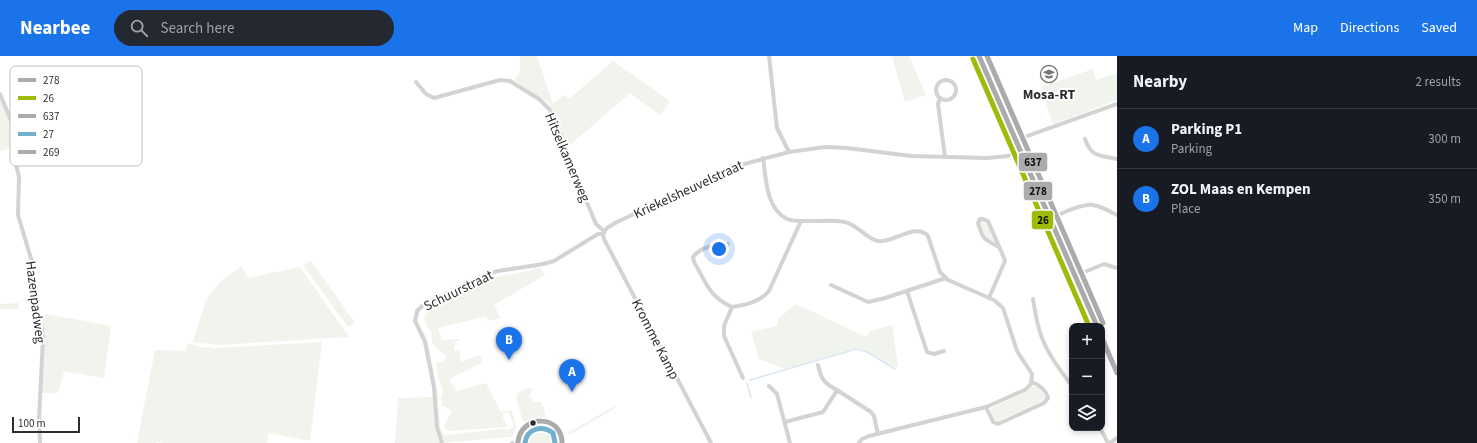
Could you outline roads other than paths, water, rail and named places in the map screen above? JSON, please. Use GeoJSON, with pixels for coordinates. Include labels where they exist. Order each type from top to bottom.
{"type":"FeatureCollection","features":[{"type":"Feature","properties":{"kind":"main road"},"geometry":{"type":"LineString","coordinates":[[979,56],[1096,323]]}},
{"type":"Feature","properties":{"kind":"main road"},"geometry":{"type":"LineString","coordinates":[[1105,345],[1117,372]]}},
{"type":"Feature","properties":{"kind":"street"},"geometry":{"type":"LineString","coordinates":[[769,56],[777,128],[789,152]]}},
{"type":"Feature","properties":{"kind":"street","name":"Hitselkamerweg"},"geometry":{"type":"LineString","coordinates":[[416,82],[426,94],[434,98],[500,80],[510,81],[539,99],[550,110],[596,224],[603,232]]}},
{"type":"Feature","properties":{"kind":"street"},"geometry":{"type":"LineString","coordinates":[[947,80],[953,82],[956,91],[953,97],[945,100],[940,98],[936,92],[936,86],[938,83],[947,80]]}},
{"type":"Feature","properties":{"kind":"street","name":"Hazenpadweg"},"geometry":{"type":"LineString","coordinates":[[0,94],[10,118]]}},
{"type":"Feature","properties":{"kind":"street"},"geometry":{"type":"LineString","coordinates":[[940,98],[938,104],[945,157]]}},
{"type":"Feature","properties":{"kind":"street"},"geometry":{"type":"LineString","coordinates":[[1016,140],[1117,104]]}},
{"type":"Feature","properties":{"kind":"street"},"geometry":{"type":"LineString","coordinates":[[1085,139],[1092,153],[1117,159]]}},
{"type":"Feature","properties":{"kind":"street","name":"Kriekelsheuvelstraat"},"geometry":{"type":"LineString","coordinates":[[603,232],[617,222],[732,167],[789,152],[825,147],[847,148],[911,156],[997,157],[1008,156],[1020,150]]}},
{"type":"Feature","properties":{"kind":"street"},"geometry":{"type":"LineString","coordinates":[[763,158],[770,198],[783,216],[788,219],[801,221],[844,222],[851,224],[873,240],[878,241],[889,240],[920,230],[923,231],[928,236],[940,272],[946,278],[999,303],[1003,308],[1017,351],[1032,374],[1032,382],[1025,390],[986,407],[878,434],[862,439],[859,443]]}},
{"type":"Feature","properties":{"kind":"street","name":"Hazenpadweg"},"geometry":{"type":"LineString","coordinates":[[16,166],[18,177],[18,215],[32,262],[34,303],[42,329],[43,338],[39,412],[40,443]]}},
{"type":"Feature","properties":{"kind":"street"},"geometry":{"type":"LineString","coordinates":[[1050,219],[1089,204],[1095,205],[1117,215]]}},
{"type":"Feature","properties":{"kind":"street"},"geometry":{"type":"LineString","coordinates":[[989,298],[1005,261],[1000,247],[988,221],[983,219],[979,221],[978,223],[982,236],[985,240],[1000,247]]}},
{"type":"Feature","properties":{"kind":"street"},"geometry":{"type":"LineString","coordinates":[[728,244],[705,248],[696,252],[693,256],[694,262],[712,294],[718,300],[732,307],[759,300],[769,291],[801,221]]}},
{"type":"Feature","properties":{"kind":"street","name":"Schuurstraat"},"geometry":{"type":"LineString","coordinates":[[442,443],[437,427],[434,387],[426,342],[415,321],[417,311],[422,306],[436,298],[498,270],[543,264],[554,261],[603,232]]}},
{"type":"Feature","properties":{"kind":"street","name":"Kromme Kamp"},"geometry":{"type":"LineString","coordinates":[[603,232],[604,239],[711,443]]}},
{"type":"Feature","properties":{"kind":"street"},"geometry":{"type":"LineString","coordinates":[[1075,276],[1104,264],[1117,268]]}},
{"type":"Feature","properties":{"kind":"street"},"geometry":{"type":"LineString","coordinates":[[831,285],[868,302],[874,302],[946,278]]}},
{"type":"Feature","properties":{"kind":"street"},"geometry":{"type":"LineString","coordinates":[[907,291],[927,352],[934,354],[944,351]]}},
{"type":"Feature","properties":{"kind":"street"},"geometry":{"type":"LineString","coordinates":[[1033,299],[1042,340],[1069,382]]}},
{"type":"Feature","properties":{"kind":"street"},"geometry":{"type":"LineString","coordinates":[[732,307],[724,326],[724,336],[744,378]]}},
{"type":"Feature","properties":{"kind":"street"},"geometry":{"type":"LineString","coordinates":[[818,365],[821,378],[829,386],[871,412],[874,416],[878,434]]}},
{"type":"Feature","properties":{"kind":"street"},"geometry":{"type":"LineString","coordinates":[[986,407],[991,420],[998,424],[1044,403],[1048,398],[1047,395],[1040,385],[1032,382]]}},
{"type":"Feature","properties":{"kind":"street"},"geometry":{"type":"LineString","coordinates":[[769,386],[777,394],[790,443]]}},
{"type":"Feature","properties":{"kind":"street"},"geometry":{"type":"LineString","coordinates":[[785,422],[823,412],[836,392],[840,392]]}},
{"type":"Feature","properties":{"kind":"street"},"geometry":{"type":"LineString","coordinates":[[512,443],[525,442],[526,436],[530,430],[545,429],[553,433],[555,443]]}},
{"type":"Feature","properties":{"kind":"street"},"geometry":{"type":"LineString","coordinates":[[1102,431],[1109,443],[1117,438]]}},
{"type":"Feature","properties":{"kind":"waterway"},"geometry":{"type":"LineString","coordinates":[[750,380],[856,349],[867,352],[895,369]]}},
{"type":"Feature","properties":{"kind":"waterway"},"geometry":{"type":"LineString","coordinates":[[747,383],[751,398]]}},
{"type":"Feature","properties":{"kind":"place","name":"Mosa-RT"},"geometry":{"type":"Point","coordinates":[1049,74]}},
{"type":"Feature","properties":{"kind":"place","name":"ZOL Maas en Kempen"},"geometry":{"type":"Point","coordinates":[509,360]}},
{"type":"Feature","properties":{"kind":"place","name":"Parking P1"},"geometry":{"type":"Point","coordinates":[572,392]}}]}
